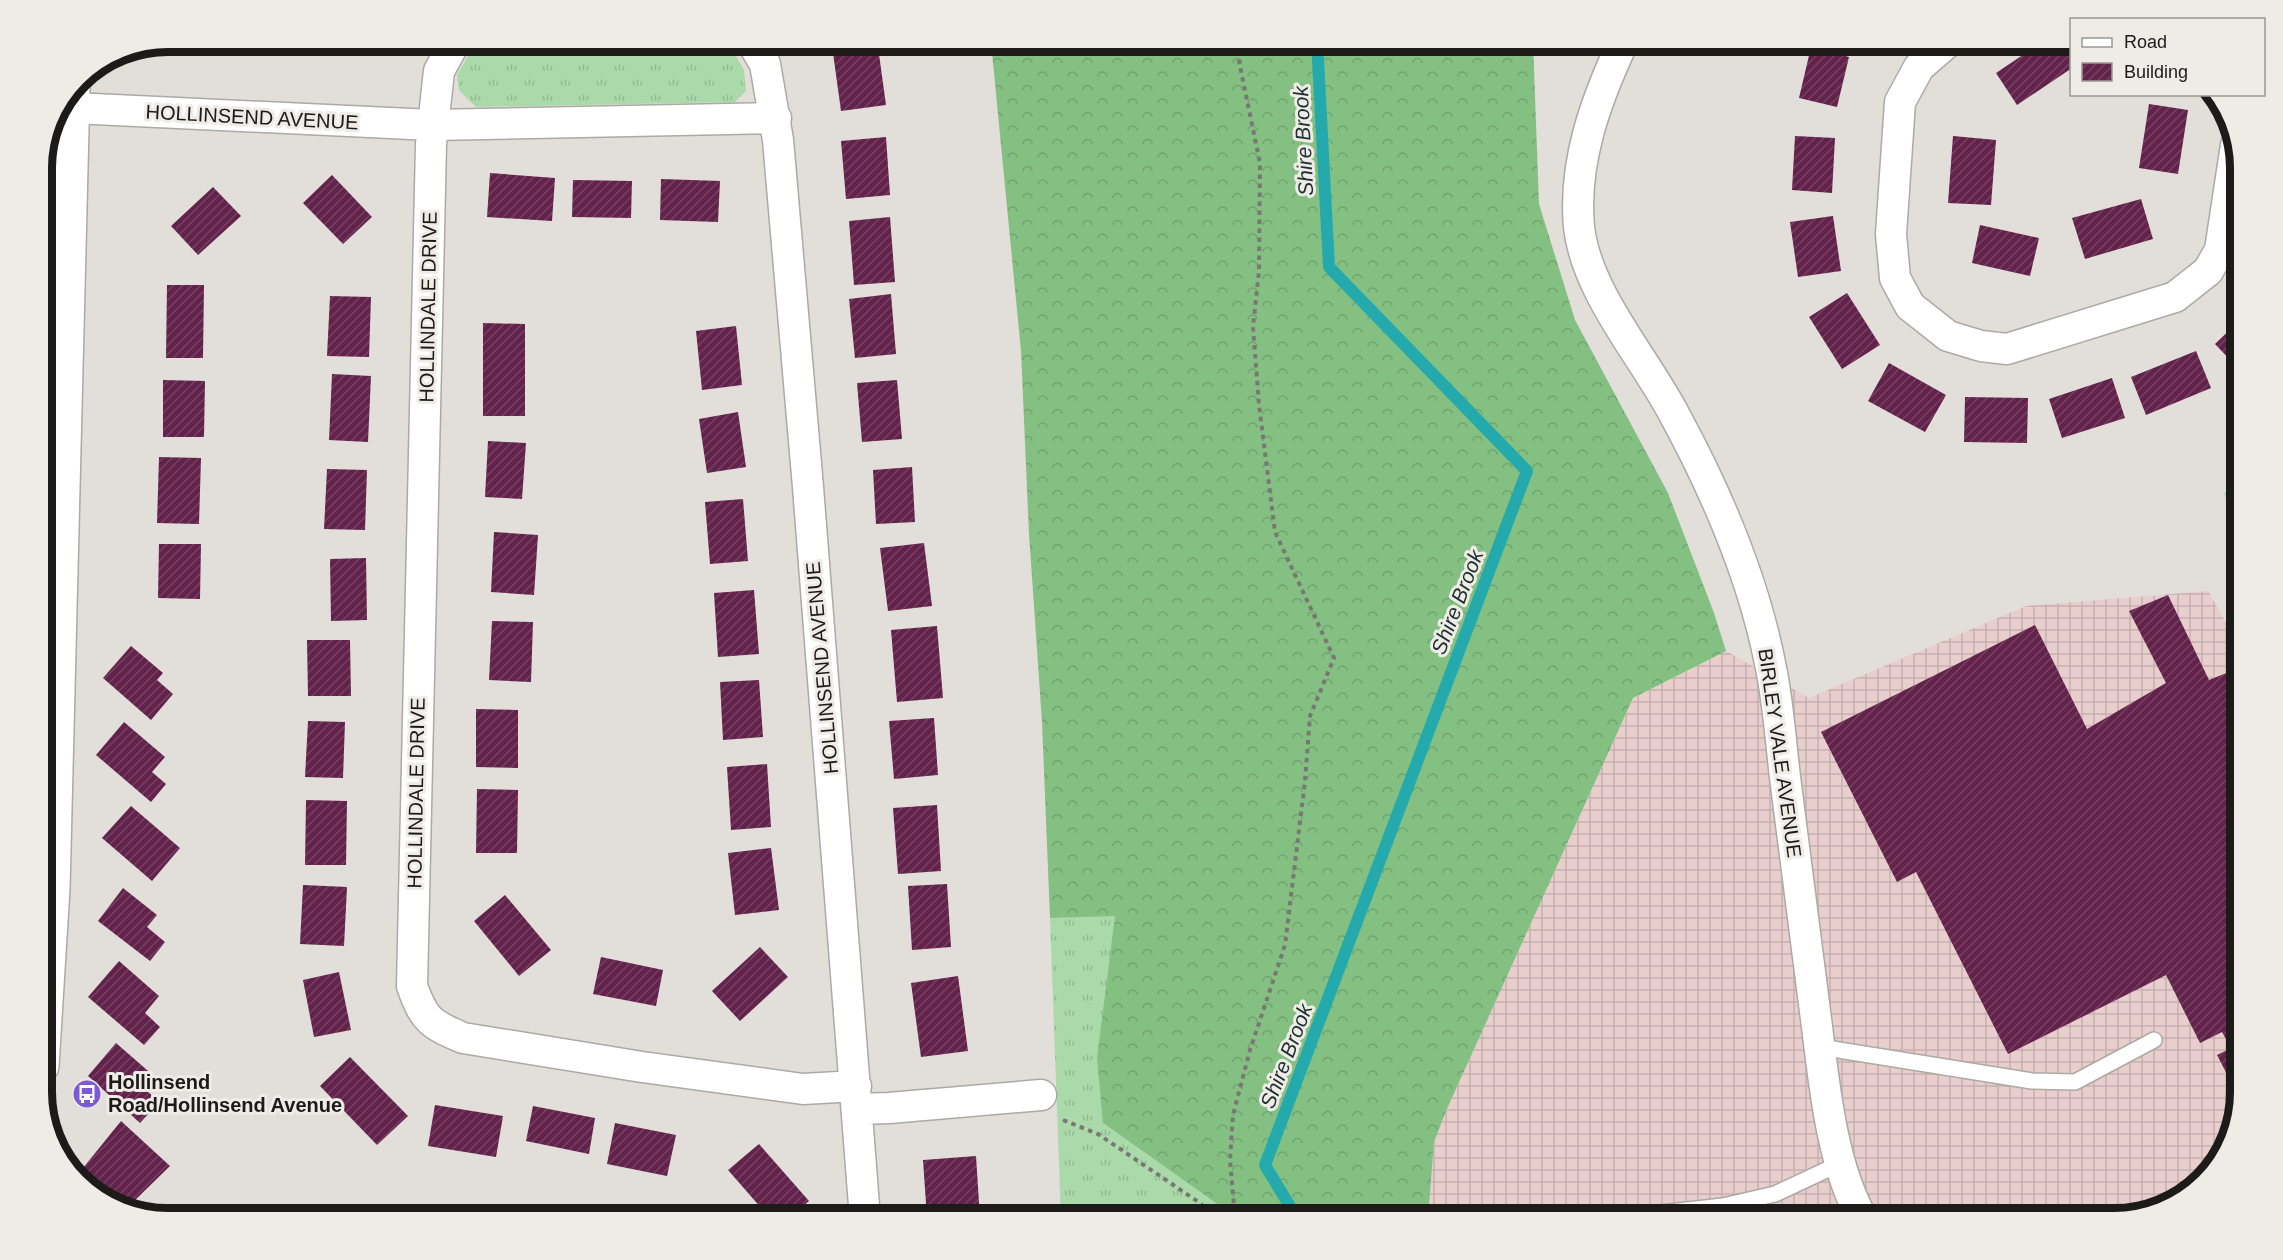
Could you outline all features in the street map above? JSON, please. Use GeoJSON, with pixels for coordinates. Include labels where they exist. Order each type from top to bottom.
{"type":"FeatureCollection","features":[{"type":"Feature","properties":{"kind":"main road"},"geometry":{"type":"LineString","coordinates":[[53,472],[73,103]]}},
{"type":"Feature","properties":{"kind":"street","name":"BIRLEY VALE AVENUE"},"geometry":{"type":"LineString","coordinates":[[1618,52],[1604,83],[1586,137],[1578,187],[1580,230],[1592,275],[1673,411],[1715,494],[1750,588],[1771,668],[1820,1047],[1839,1164],[1858,1208]]}},
{"type":"Feature","properties":{"kind":"street"},"geometry":{"type":"LineString","coordinates":[[1936,52],[1919,67],[1900,102],[1891,234],[1895,278],[1910,306],[1948,336],[1981,346],[2007,349],[2175,297],[2208,271],[2220,250],[2230,179]]}},
{"type":"Feature","properties":{"kind":"street"},"geometry":{"type":"LineString","coordinates":[[432,125],[439,71],[449,53]]}},
{"type":"Feature","properties":{"kind":"street","name":"HOLLINSEND AVENUE"},"geometry":{"type":"LineString","coordinates":[[758,53],[765,64],[776,118],[864,1208]]}},
{"type":"Feature","properties":{"kind":"street","name":"HOLLINSEND AVENUE"},"geometry":{"type":"LineString","coordinates":[[76,98],[432,125],[776,118]]}},
{"type":"Feature","properties":{"kind":"street","name":"HOLLINDALE DRIVE"},"geometry":{"type":"LineString","coordinates":[[432,125],[412,986],[421,1012],[438,1028],[463,1038],[642,1067],[856,1097],[889,1108],[1048,1107]]}},
{"type":"Feature","properties":{"kind":"lane"},"geometry":{"type":"LineString","coordinates":[[1820,1047],[2032,1081],[2075,1082],[2154,1040]]}},
{"type":"Feature","properties":{"kind":"lane"},"geometry":{"type":"LineString","coordinates":[[1737,1208],[1775,1194],[1839,1164]]}},
{"type":"Feature","properties":{"kind":"path"},"geometry":{"type":"LineString","coordinates":[[1234,1208],[1230,1160],[1233,1114],[1250,1050],[1285,945],[1305,781],[1310,716],[1334,658],[1275,532],[1252,327],[1259,271],[1260,163],[1237,52]]}},
{"type":"Feature","properties":{"kind":"path"},"geometry":{"type":"LineString","coordinates":[[1048,1107],[1098,1134],[1205,1208]]}},
{"type":"Feature","properties":{"kind":"shaded area"},"geometry":{"type":"Polygon","coordinates":[[[2208,591],[2230,630],[2230,1107],[2219,1143],[2202,1168],[2191,1179],[2166,1196],[2145,1204],[2115,1208],[1429,1208],[1434,1142],[1446,1111],[1633,698],[1726,651],[1809,698],[2026,606],[2208,591]]]}},
{"type":"Feature","properties":{"kind":"green space"},"geometry":{"type":"Polygon","coordinates":[[[1533,52],[1539,204],[1575,320],[1668,493],[1714,613],[1726,651],[1633,698],[1446,1111],[1434,1142],[1429,1208],[1223,1208],[1103,1123],[1097,1058],[1115,916],[1050,918],[1042,722],[1029,534],[1021,351],[992,53],[1533,52]]]}},
{"type":"Feature","properties":{"kind":"green space"},"geometry":{"type":"Polygon","coordinates":[[[470,53],[734,53],[744,70],[746,91],[735,102],[476,107],[459,90],[457,75],[470,53]]]}},
{"type":"Feature","properties":{"kind":"green space"},"geometry":{"type":"Polygon","coordinates":[[[2230,488],[2230,506],[2224,493],[2230,488]]]}},
{"type":"Feature","properties":{"kind":"green space"},"geometry":{"type":"Polygon","coordinates":[[[1116,915],[1107,984],[1103,1123],[1223,1208],[1061,1208],[1050,918],[1116,915]]]}},
{"type":"Feature","properties":{"kind":"building"},"geometry":{"type":"Polygon","coordinates":[[[1810,52],[1831,52],[1849,57],[1837,107],[1799,98],[1810,52]]]}},
{"type":"Feature","properties":{"kind":"building"},"geometry":{"type":"Polygon","coordinates":[[[2027,52],[2070,52],[2070,69],[2017,105],[1996,73],[2027,52]]]}},
{"type":"Feature","properties":{"kind":"building"},"geometry":{"type":"Polygon","coordinates":[[[833,53],[879,53],[886,105],[841,111],[833,53]]]}},
{"type":"Feature","properties":{"kind":"building"},"geometry":{"type":"Polygon","coordinates":[[[2149,104],[2188,110],[2178,174],[2139,168],[2149,104]]]}},
{"type":"Feature","properties":{"kind":"building"},"geometry":{"type":"Polygon","coordinates":[[[1795,136],[1835,138],[1832,193],[1792,190],[1795,136]]]}},
{"type":"Feature","properties":{"kind":"building"},"geometry":{"type":"Polygon","coordinates":[[[1953,136],[1996,140],[1991,205],[1948,203],[1953,136]]]}},
{"type":"Feature","properties":{"kind":"building"},"geometry":{"type":"Polygon","coordinates":[[[886,137],[890,195],[846,199],[841,141],[886,137]]]}},
{"type":"Feature","properties":{"kind":"building"},"geometry":{"type":"Polygon","coordinates":[[[490,173],[555,178],[552,221],[487,217],[490,173]]]}},
{"type":"Feature","properties":{"kind":"building"},"geometry":{"type":"Polygon","coordinates":[[[332,175],[372,217],[343,244],[303,203],[332,175]]]}},
{"type":"Feature","properties":{"kind":"building"},"geometry":{"type":"Polygon","coordinates":[[[661,179],[720,181],[718,222],[660,220],[661,179]]]}},
{"type":"Feature","properties":{"kind":"building"},"geometry":{"type":"Polygon","coordinates":[[[573,180],[632,181],[631,218],[572,217],[573,180]]]}},
{"type":"Feature","properties":{"kind":"building"},"geometry":{"type":"Polygon","coordinates":[[[213,187],[241,216],[198,255],[171,226],[213,187]]]}},
{"type":"Feature","properties":{"kind":"building"},"geometry":{"type":"Polygon","coordinates":[[[2141,199],[2153,239],[2085,259],[2072,218],[2141,199]]]}},
{"type":"Feature","properties":{"kind":"building"},"geometry":{"type":"Polygon","coordinates":[[[1833,216],[1841,271],[1798,277],[1790,222],[1833,216]]]}},
{"type":"Feature","properties":{"kind":"building"},"geometry":{"type":"Polygon","coordinates":[[[890,217],[895,282],[854,285],[849,221],[890,217]]]}},
{"type":"Feature","properties":{"kind":"building"},"geometry":{"type":"Polygon","coordinates":[[[1980,225],[2039,238],[2030,276],[1972,263],[1980,225]]]}},
{"type":"Feature","properties":{"kind":"building"},"geometry":{"type":"Polygon","coordinates":[[[167,285],[204,285],[203,358],[166,358],[167,285]]]}},
{"type":"Feature","properties":{"kind":"building"},"geometry":{"type":"Polygon","coordinates":[[[1847,293],[1880,345],[1842,369],[1809,317],[1847,293]]]}},
{"type":"Feature","properties":{"kind":"building"},"geometry":{"type":"Polygon","coordinates":[[[891,294],[896,354],[855,358],[849,299],[891,294]]]}},
{"type":"Feature","properties":{"kind":"building"},"geometry":{"type":"Polygon","coordinates":[[[330,296],[371,297],[369,357],[327,356],[330,296]]]}},
{"type":"Feature","properties":{"kind":"building"},"geometry":{"type":"Polygon","coordinates":[[[483,323],[525,324],[525,416],[483,416],[483,323]]]}},
{"type":"Feature","properties":{"kind":"building"},"geometry":{"type":"Polygon","coordinates":[[[736,326],[742,385],[702,390],[696,331],[736,326]]]}},
{"type":"Feature","properties":{"kind":"building"},"geometry":{"type":"Polygon","coordinates":[[[2230,330],[2230,360],[2215,344],[2230,330]]]}},
{"type":"Feature","properties":{"kind":"building"},"geometry":{"type":"Polygon","coordinates":[[[2196,351],[2211,388],[2146,415],[2131,377],[2196,351]]]}},
{"type":"Feature","properties":{"kind":"building"},"geometry":{"type":"Polygon","coordinates":[[[1889,363],[1946,395],[1925,432],[1868,401],[1889,363]]]}},
{"type":"Feature","properties":{"kind":"building"},"geometry":{"type":"Polygon","coordinates":[[[332,374],[371,376],[368,442],[329,440],[332,374]]]}},
{"type":"Feature","properties":{"kind":"building"},"geometry":{"type":"Polygon","coordinates":[[[2112,378],[2125,418],[2062,438],[2049,399],[2112,378]]]}},
{"type":"Feature","properties":{"kind":"building"},"geometry":{"type":"Polygon","coordinates":[[[163,380],[205,381],[204,437],[163,437],[163,380]]]}},
{"type":"Feature","properties":{"kind":"building"},"geometry":{"type":"Polygon","coordinates":[[[897,380],[902,439],[862,442],[857,383],[897,380]]]}},
{"type":"Feature","properties":{"kind":"building"},"geometry":{"type":"Polygon","coordinates":[[[1965,397],[2028,398],[2027,443],[1964,442],[1965,397]]]}},
{"type":"Feature","properties":{"kind":"building"},"geometry":{"type":"Polygon","coordinates":[[[738,412],[746,467],[707,473],[699,419],[738,412]]]}},
{"type":"Feature","properties":{"kind":"building"},"geometry":{"type":"Polygon","coordinates":[[[488,441],[526,443],[522,499],[485,497],[488,441]]]}},
{"type":"Feature","properties":{"kind":"building"},"geometry":{"type":"Polygon","coordinates":[[[159,457],[201,458],[199,524],[157,523],[159,457]]]}},
{"type":"Feature","properties":{"kind":"building"},"geometry":{"type":"Polygon","coordinates":[[[912,467],[915,522],[876,524],[873,470],[912,467]]]}},
{"type":"Feature","properties":{"kind":"building"},"geometry":{"type":"Polygon","coordinates":[[[327,469],[367,470],[365,530],[324,529],[327,469]]]}},
{"type":"Feature","properties":{"kind":"building"},"geometry":{"type":"Polygon","coordinates":[[[743,499],[748,561],[710,564],[705,502],[743,499]]]}},
{"type":"Feature","properties":{"kind":"building"},"geometry":{"type":"Polygon","coordinates":[[[494,532],[538,535],[534,595],[491,592],[494,532]]]}},
{"type":"Feature","properties":{"kind":"building"},"geometry":{"type":"Polygon","coordinates":[[[924,543],[932,606],[888,611],[880,548],[924,543]]]}},
{"type":"Feature","properties":{"kind":"building"},"geometry":{"type":"Polygon","coordinates":[[[159,544],[201,544],[200,599],[158,598],[159,544]]]}},
{"type":"Feature","properties":{"kind":"building"},"geometry":{"type":"Polygon","coordinates":[[[366,558],[367,620],[331,621],[330,559],[366,558]]]}},
{"type":"Feature","properties":{"kind":"building"},"geometry":{"type":"Polygon","coordinates":[[[754,590],[759,654],[718,657],[714,593],[754,590]]]}},
{"type":"Feature","properties":{"kind":"building"},"geometry":{"type":"Polygon","coordinates":[[[2168,595],[2209,680],[2229,672],[2230,674],[2230,1046],[2222,1032],[2200,1043],[2166,975],[2008,1054],[1916,872],[1897,882],[1821,732],[2035,625],[2087,729],[2166,683],[2129,611],[2168,595]]]}},
{"type":"Feature","properties":{"kind":"building"},"geometry":{"type":"Polygon","coordinates":[[[492,621],[533,622],[531,682],[489,680],[492,621]]]}},
{"type":"Feature","properties":{"kind":"building"},"geometry":{"type":"Polygon","coordinates":[[[937,626],[943,698],[897,702],[891,630],[937,626]]]}},
{"type":"Feature","properties":{"kind":"building"},"geometry":{"type":"Polygon","coordinates":[[[307,640],[350,640],[351,696],[308,696],[307,640]]]}},
{"type":"Feature","properties":{"kind":"building"},"geometry":{"type":"Polygon","coordinates":[[[131,646],[163,673],[157,680],[173,694],[151,720],[103,678],[131,646]]]}},
{"type":"Feature","properties":{"kind":"building"},"geometry":{"type":"Polygon","coordinates":[[[759,680],[763,737],[723,740],[720,682],[759,680]]]}},
{"type":"Feature","properties":{"kind":"building"},"geometry":{"type":"Polygon","coordinates":[[[476,709],[518,710],[518,768],[476,767],[476,709]]]}},
{"type":"Feature","properties":{"kind":"building"},"geometry":{"type":"Polygon","coordinates":[[[934,718],[938,775],[894,779],[889,721],[934,718]]]}},
{"type":"Feature","properties":{"kind":"building"},"geometry":{"type":"Polygon","coordinates":[[[308,721],[345,722],[343,778],[305,777],[308,721]]]}},
{"type":"Feature","properties":{"kind":"building"},"geometry":{"type":"Polygon","coordinates":[[[124,722],[165,757],[152,772],[166,784],[151,802],[96,755],[124,722]]]}},
{"type":"Feature","properties":{"kind":"building"},"geometry":{"type":"Polygon","coordinates":[[[767,764],[771,827],[731,830],[727,767],[767,764]]]}},
{"type":"Feature","properties":{"kind":"building"},"geometry":{"type":"Polygon","coordinates":[[[477,789],[518,790],[517,853],[476,853],[477,789]]]}},
{"type":"Feature","properties":{"kind":"building"},"geometry":{"type":"Polygon","coordinates":[[[306,800],[347,801],[346,865],[305,865],[306,800]]]}},
{"type":"Feature","properties":{"kind":"building"},"geometry":{"type":"Polygon","coordinates":[[[937,805],[941,871],[898,874],[893,808],[937,805]]]}},
{"type":"Feature","properties":{"kind":"building"},"geometry":{"type":"Polygon","coordinates":[[[131,806],[180,848],[152,881],[102,838],[131,806]]]}},
{"type":"Feature","properties":{"kind":"building"},"geometry":{"type":"Polygon","coordinates":[[[771,848],[779,910],[735,915],[728,853],[771,848]]]}},
{"type":"Feature","properties":{"kind":"building"},"geometry":{"type":"Polygon","coordinates":[[[947,884],[951,947],[912,950],[908,886],[947,884]]]}},
{"type":"Feature","properties":{"kind":"building"},"geometry":{"type":"Polygon","coordinates":[[[303,885],[347,887],[344,946],[300,944],[303,885]]]}},
{"type":"Feature","properties":{"kind":"building"},"geometry":{"type":"Polygon","coordinates":[[[123,888],[157,915],[147,927],[165,942],[150,961],[98,921],[123,888]]]}},
{"type":"Feature","properties":{"kind":"building"},"geometry":{"type":"Polygon","coordinates":[[[505,895],[551,950],[519,976],[474,921],[505,895]]]}},
{"type":"Feature","properties":{"kind":"building"},"geometry":{"type":"Polygon","coordinates":[[[760,947],[788,977],[740,1021],[712,991],[760,947]]]}},
{"type":"Feature","properties":{"kind":"building"},"geometry":{"type":"Polygon","coordinates":[[[601,957],[663,970],[656,1006],[593,994],[601,957]]]}},
{"type":"Feature","properties":{"kind":"building"},"geometry":{"type":"Polygon","coordinates":[[[119,961],[159,996],[145,1013],[160,1027],[144,1045],[88,997],[119,961]]]}},
{"type":"Feature","properties":{"kind":"building"},"geometry":{"type":"Polygon","coordinates":[[[339,972],[351,1030],[314,1037],[303,980],[339,972]]]}},
{"type":"Feature","properties":{"kind":"building"},"geometry":{"type":"Polygon","coordinates":[[[958,976],[968,1051],[921,1057],[911,983],[958,976]]]}},
{"type":"Feature","properties":{"kind":"building"},"geometry":{"type":"Polygon","coordinates":[[[116,1043],[155,1077],[145,1089],[159,1102],[140,1123],[88,1076],[116,1043]]]}},
{"type":"Feature","properties":{"kind":"building"},"geometry":{"type":"Polygon","coordinates":[[[2230,1048],[2230,1080],[2217,1055],[2230,1048]]]}},
{"type":"Feature","properties":{"kind":"building"},"geometry":{"type":"Polygon","coordinates":[[[350,1057],[408,1116],[377,1145],[320,1086],[350,1057]]]}},
{"type":"Feature","properties":{"kind":"building"},"geometry":{"type":"Polygon","coordinates":[[[435,1105],[503,1116],[496,1157],[428,1146],[435,1105]]]}},
{"type":"Feature","properties":{"kind":"building"},"geometry":{"type":"Polygon","coordinates":[[[533,1106],[595,1118],[589,1154],[526,1141],[533,1106]]]}},
{"type":"Feature","properties":{"kind":"building"},"geometry":{"type":"Polygon","coordinates":[[[121,1121],[170,1166],[133,1202],[104,1188],[82,1169],[121,1121]]]}},
{"type":"Feature","properties":{"kind":"building"},"geometry":{"type":"Polygon","coordinates":[[[615,1123],[676,1135],[667,1176],[607,1164],[615,1123]]]}},
{"type":"Feature","properties":{"kind":"building"},"geometry":{"type":"Polygon","coordinates":[[[759,1144],[809,1201],[801,1208],[761,1208],[728,1170],[759,1144]]]}},
{"type":"Feature","properties":{"kind":"building"},"geometry":{"type":"Polygon","coordinates":[[[976,1156],[979,1208],[926,1208],[923,1160],[976,1156]]]}},
{"type":"Feature","properties":{"kind":"waterway","name":"Shire Brook"},"geometry":{"type":"LineString","coordinates":[[1291,1208],[1265,1165],[1527,471],[1329,267],[1318,52]]}},
{"type":"Feature","properties":{"kind":"place","name":"Hollinsend Road/Hollinsend Avenue"},"geometry":{"type":"Point","coordinates":[87,1094]}}]}
